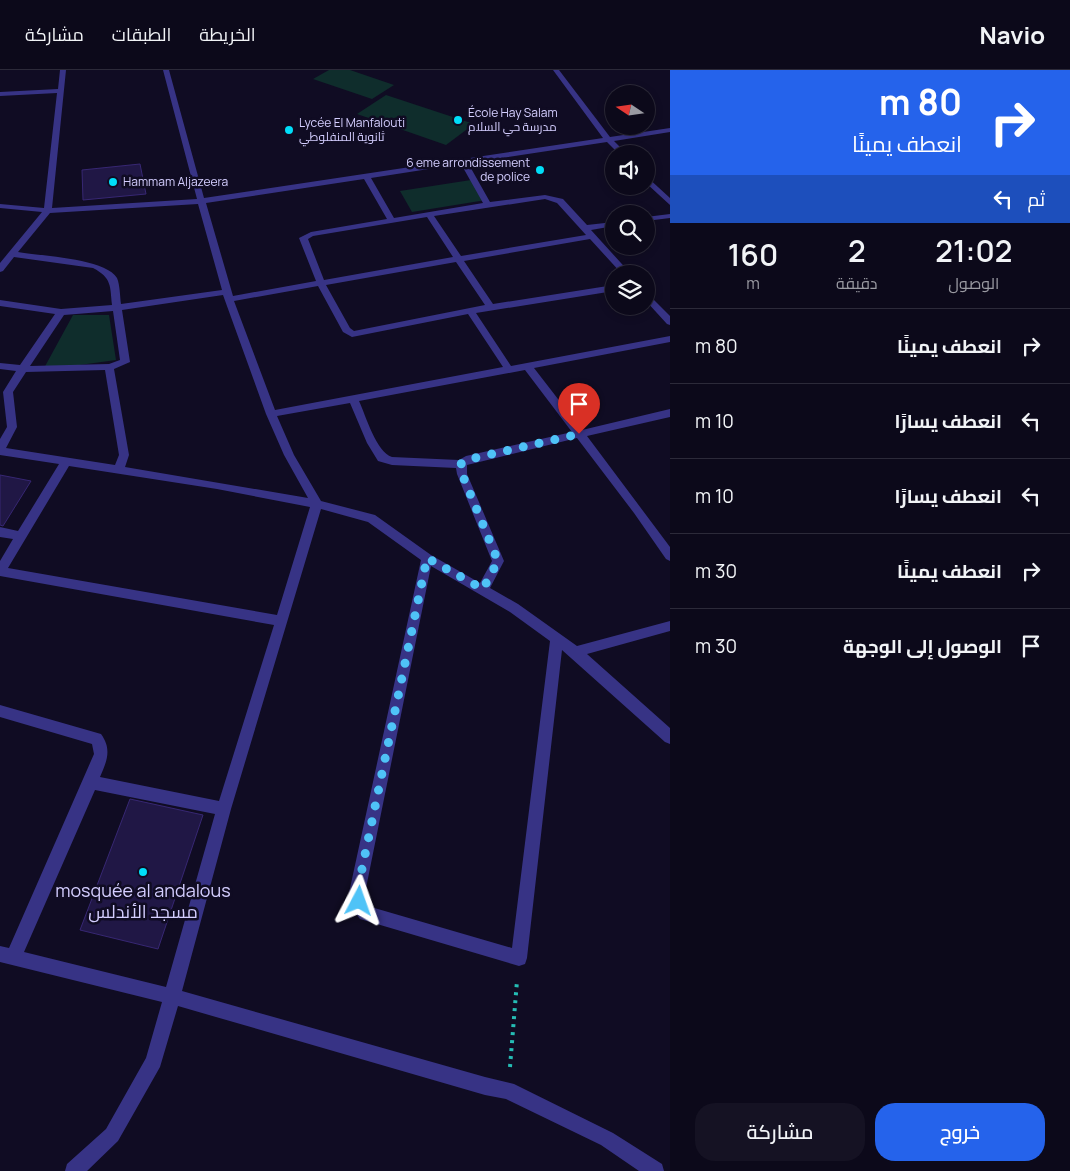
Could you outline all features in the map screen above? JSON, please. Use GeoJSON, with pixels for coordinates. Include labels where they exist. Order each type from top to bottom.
{"type":"FeatureCollection","features":[{"type":"Feature","properties":{"kind":"street"},"geometry":{"type":"LineString","coordinates":[[0,269],[48,210],[63,70]]}},
{"type":"Feature","properties":{"kind":"street"},"geometry":{"type":"LineString","coordinates":[[74,1171],[112,1135],[154,1061],[170,996],[224,809],[317,504],[289,455],[271,414],[228,295],[169,87],[166,70]]}},
{"type":"Feature","properties":{"kind":"street"},"geometry":{"type":"LineString","coordinates":[[556,70],[615,145]]}},
{"type":"Feature","properties":{"kind":"street"},"geometry":{"type":"LineString","coordinates":[[0,94],[61,91]]}},
{"type":"Feature","properties":{"kind":"street"},"geometry":{"type":"LineString","coordinates":[[0,206],[48,210],[202,202],[608,138],[670,130]]}},
{"type":"Feature","properties":{"kind":"street"},"geometry":{"type":"LineString","coordinates":[[464,162],[488,205]]}},
{"type":"Feature","properties":{"kind":"street"},"geometry":{"type":"LineString","coordinates":[[368,177],[392,221]]}},
{"type":"Feature","properties":{"kind":"street"},"geometry":{"type":"LineString","coordinates":[[655,187],[670,202]]}},
{"type":"Feature","properties":{"kind":"street"},"geometry":{"type":"LineString","coordinates":[[605,289],[491,307],[352,334],[349,333],[321,284],[303,241],[305,235],[488,205],[550,197],[560,201],[619,265]]}},
{"type":"Feature","properties":{"kind":"street"},"geometry":{"type":"LineString","coordinates":[[430,215],[491,307]]}},
{"type":"Feature","properties":{"kind":"street"},"geometry":{"type":"LineString","coordinates":[[655,218],[670,216]]}},
{"type":"Feature","properties":{"kind":"street"},"geometry":{"type":"LineString","coordinates":[[585,228],[605,225]]}},
{"type":"Feature","properties":{"kind":"street"},"geometry":{"type":"LineString","coordinates":[[0,303],[61,312],[116,308],[321,284],[458,258],[592,236]]}},
{"type":"Feature","properties":{"kind":"street"},"geometry":{"type":"LineString","coordinates":[[0,366],[23,369],[109,367],[125,362],[113,279],[107,272],[82,263],[12,254]]}},
{"type":"Feature","properties":{"kind":"street"},"geometry":{"type":"LineString","coordinates":[[655,303],[666,313],[670,322]]}},
{"type":"Feature","properties":{"kind":"street"},"geometry":{"type":"LineString","coordinates":[[470,311],[508,368]]}},
{"type":"Feature","properties":{"kind":"street"},"geometry":{"type":"LineString","coordinates":[[61,312],[8,392],[12,427],[0,450],[118,471],[217,485],[317,504],[371,518],[427,558],[514,608],[575,652],[670,737]]}},
{"type":"Feature","properties":{"kind":"street"},"geometry":{"type":"LineString","coordinates":[[271,414],[670,339]]}},
{"type":"Feature","properties":{"kind":"street"},"geometry":{"type":"LineString","coordinates":[[109,367],[124,456],[118,471]]}},
{"type":"Feature","properties":{"kind":"street"},"geometry":{"type":"LineString","coordinates":[[528,367],[638,510],[670,556]]}},
{"type":"Feature","properties":{"kind":"street"},"geometry":{"type":"LineString","coordinates":[[353,398],[372,443],[382,458],[392,462],[461,464],[466,460],[670,413]]}},
{"type":"Feature","properties":{"kind":"street"},"geometry":{"type":"LineString","coordinates":[[66,462],[0,571],[281,621]]}},
{"type":"Feature","properties":{"kind":"street"},"geometry":{"type":"LineString","coordinates":[[461,464],[462,474],[498,561],[483,589]]}},
{"type":"Feature","properties":{"kind":"street"},"geometry":{"type":"LineString","coordinates":[[0,532],[22,536]]}},
{"type":"Feature","properties":{"kind":"street"},"geometry":{"type":"LineString","coordinates":[[427,558],[357,893],[366,913],[519,958],[556,640]]}},
{"type":"Feature","properties":{"kind":"street"},"geometry":{"type":"LineString","coordinates":[[575,652],[670,626]]}},
{"type":"Feature","properties":{"kind":"street"},"geometry":{"type":"LineString","coordinates":[[0,711],[96,739],[101,744],[103,752],[6,956],[170,996],[485,1086],[508,1090],[607,1138],[656,1171]]}},
{"type":"Feature","properties":{"kind":"street"},"geometry":{"type":"LineString","coordinates":[[90,782],[224,809]]}},
{"type":"Feature","properties":{"kind":"path"},"geometry":{"type":"LineString","coordinates":[[508,1090],[519,958]]}},
{"type":"Feature","properties":{"kind":"green space"},"geometry":{"type":"Polygon","coordinates":[[[329,70],[350,70],[394,85],[372,99],[313,79],[329,70]]]}},
{"type":"Feature","properties":{"kind":"green space"},"geometry":{"type":"Polygon","coordinates":[[[386,95],[474,124],[446,145],[357,114],[386,95]]]}},
{"type":"Feature","properties":{"kind":"green space"},"geometry":{"type":"Polygon","coordinates":[[[471,180],[486,200],[412,212],[400,191],[471,180]]]}},
{"type":"Feature","properties":{"kind":"green space"},"geometry":{"type":"Polygon","coordinates":[[[73,315],[109,315],[116,360],[43,370],[73,315]]]}},
{"type":"Feature","properties":{"kind":"building","name":"Hammam Aljazeera"},"geometry":{"type":"Polygon","coordinates":[[[140,164],[146,194],[83,200],[82,170],[140,164]]]}},
{"type":"Feature","properties":{"kind":"building"},"geometry":{"type":"Polygon","coordinates":[[[0,475],[31,481],[3,526],[0,525],[0,475]]]}},
{"type":"Feature","properties":{"kind":"building","name":"mosquée al andalous مسجد الأندلس"},"geometry":{"type":"Polygon","coordinates":[[[130,799],[203,815],[158,949],[80,930],[130,799]]]}},
{"type":"Feature","properties":{"kind":"place","name":"École Hay Salam مدرسة حي السلام"},"geometry":{"type":"Point","coordinates":[458,120]}},
{"type":"Feature","properties":{"kind":"place","name":"Lycée El Manfalouti ثانوية المنفلوطي"},"geometry":{"type":"Point","coordinates":[289,130]}},
{"type":"Feature","properties":{"kind":"place","name":"6 eme arrondissement de police"},"geometry":{"type":"Point","coordinates":[540,170]}},
{"type":"Feature","properties":{"kind":"place","name":"Hammam Aljazeera"},"geometry":{"type":"Point","coordinates":[113,182]}},
{"type":"Feature","properties":{"kind":"place","name":"mosquée al andalous مسجد الأندلس"},"geometry":{"type":"Point","coordinates":[143,872]}},
{"type":"Feature","properties":{"kind":"route"},"geometry":{"type":"LineString","coordinates":[[359,901],[357,893],[427,558],[483,589],[498,561],[462,474],[461,464],[466,460],[579,434]]}}]}
